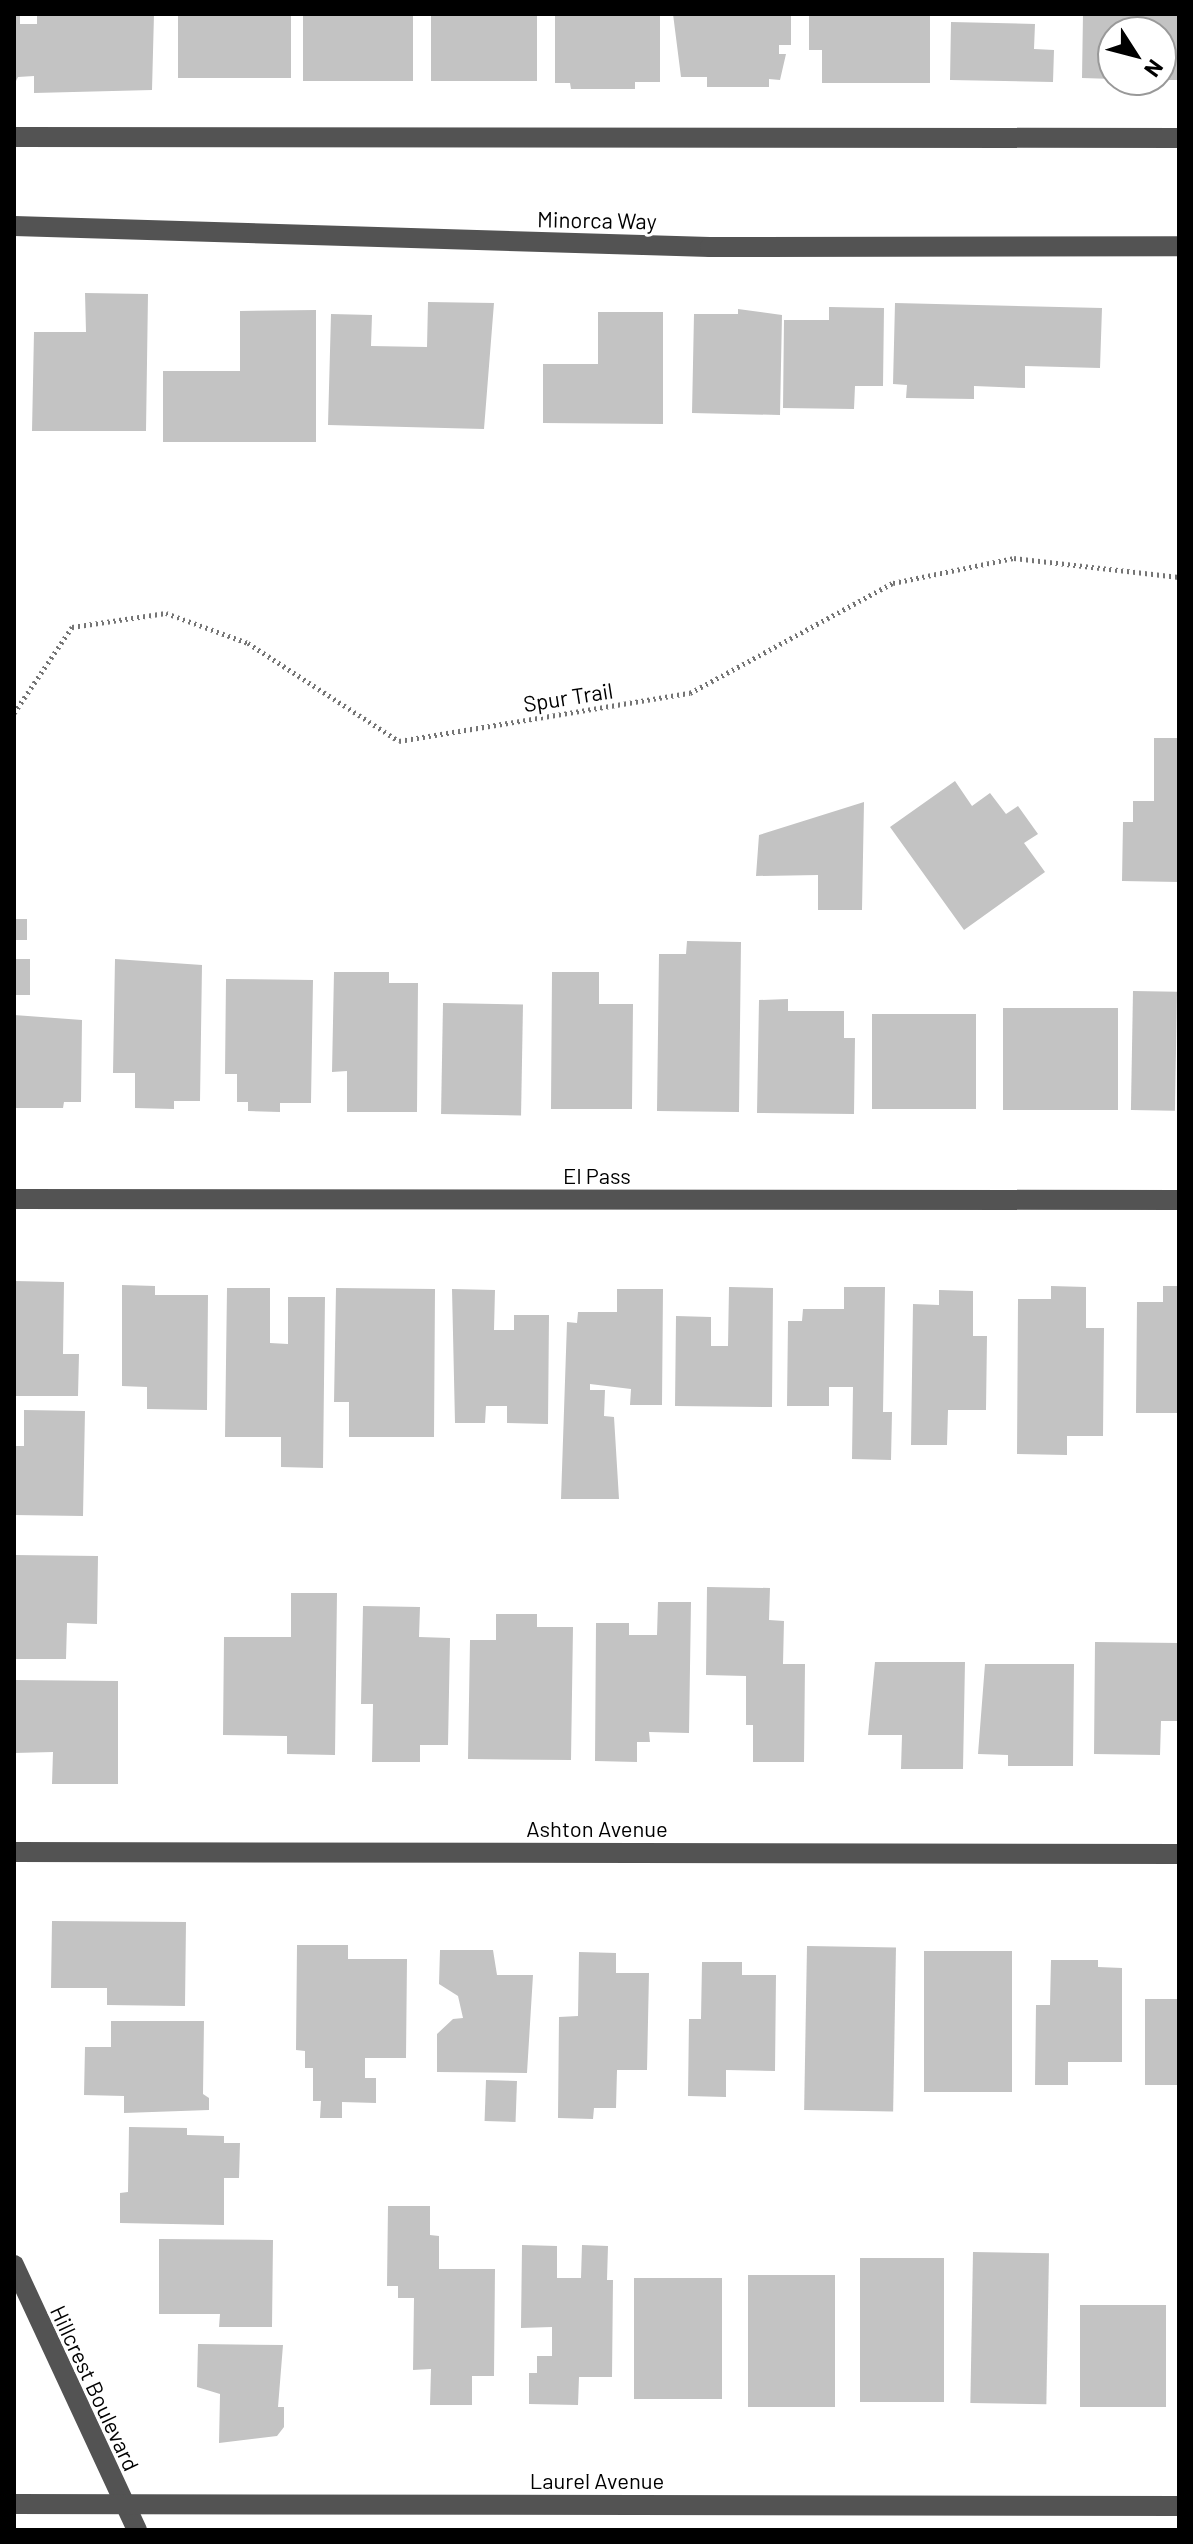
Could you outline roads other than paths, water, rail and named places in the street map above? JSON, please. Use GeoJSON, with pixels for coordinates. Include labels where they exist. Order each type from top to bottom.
{"type":"FeatureCollection","features":[{"type":"Feature","properties":{"kind":"street"},"geometry":{"type":"LineString","coordinates":[[14,137],[1179,138]]}},
{"type":"Feature","properties":{"kind":"street","name":"Minorca Way"},"geometry":{"type":"LineString","coordinates":[[14,226],[694,246],[1179,246]]}},
{"type":"Feature","properties":{"kind":"street","name":"El Pass"},"geometry":{"type":"LineString","coordinates":[[14,1199],[1179,1200]]}},
{"type":"Feature","properties":{"kind":"street","name":"Ashton Avenue"},"geometry":{"type":"LineString","coordinates":[[14,1852],[1179,1854]]}},
{"type":"Feature","properties":{"kind":"street","name":"Hillcrest Boulevard"},"geometry":{"type":"LineString","coordinates":[[14,2265],[137,2530]]}},
{"type":"Feature","properties":{"kind":"street","name":"Laurel Avenue"},"geometry":{"type":"LineString","coordinates":[[14,2504],[1179,2506]]}}]}
